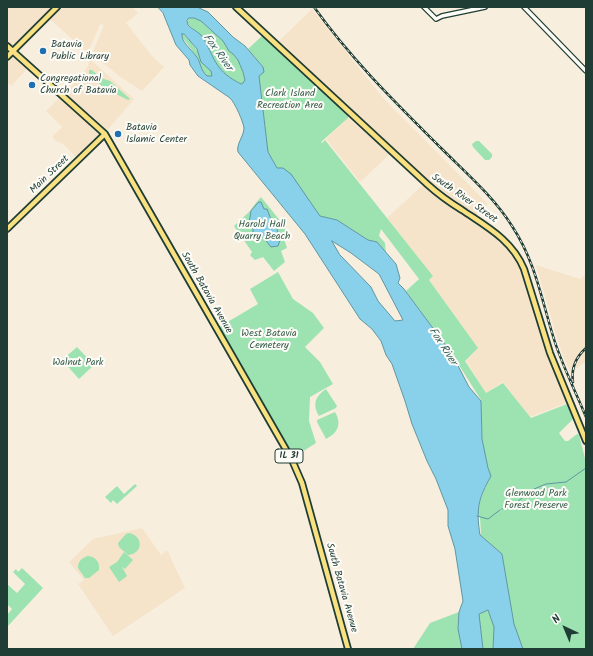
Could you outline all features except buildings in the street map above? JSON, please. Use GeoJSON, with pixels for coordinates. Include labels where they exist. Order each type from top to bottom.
{"type":"FeatureCollection","features":[{"type":"Feature","properties":{"kind":"main road"},"geometry":{"type":"LineString","coordinates":[[7,57],[57,7]]}},
{"type":"Feature","properties":{"kind":"main road","name":"South River Street"},"geometry":{"type":"LineString","coordinates":[[236,7],[427,184],[454,206],[494,230],[509,245],[518,257],[524,269],[550,353],[586,441]]}},
{"type":"Feature","properties":{"kind":"main road","name":"IL 31"},"geometry":{"type":"LineString","coordinates":[[7,46],[13,51]]}},
{"type":"Feature","properties":{"kind":"main road","name":"South Batavia Avenue"},"geometry":{"type":"LineString","coordinates":[[13,51],[105,134],[296,467],[302,483],[348,649]]}},
{"type":"Feature","properties":{"kind":"main road","name":"Main Street"},"geometry":{"type":"LineString","coordinates":[[7,229],[105,134]]}},
{"type":"Feature","properties":{"kind":"street"},"geometry":{"type":"LineString","coordinates":[[424,7],[436,19],[442,16],[485,7]]}},
{"type":"Feature","properties":{"kind":"street"},"geometry":{"type":"LineString","coordinates":[[524,7],[586,71]]}},
{"type":"Feature","properties":{"kind":"shaded area"},"geometry":{"type":"Polygon","coordinates":[[[7,7],[132,7],[138,13],[126,23],[152,56],[164,67],[142,91],[119,76],[92,54],[104,25],[100,24],[88,53],[45,15],[13,46],[7,41],[7,7]]]}},
{"type":"Feature","properties":{"kind":"shaded area"},"geometry":{"type":"Polygon","coordinates":[[[312,9],[383,98],[488,204],[475,217],[456,205],[431,185],[278,42],[312,9]]]}},
{"type":"Feature","properties":{"kind":"shaded area"},"geometry":{"type":"Polygon","coordinates":[[[13,56],[28,68],[11,86],[7,82],[7,61],[13,56]]]}},
{"type":"Feature","properties":{"kind":"shaded area"},"geometry":{"type":"Polygon","coordinates":[[[90,59],[134,99],[105,133],[63,94],[87,68],[90,59]]]}},
{"type":"Feature","properties":{"kind":"shaded area"},"geometry":{"type":"Polygon","coordinates":[[[60,97],[101,136],[77,158],[62,143],[57,142],[52,137],[62,127],[46,111],[60,97]]]}},
{"type":"Feature","properties":{"kind":"shaded area"},"geometry":{"type":"Polygon","coordinates":[[[348,118],[390,154],[360,182],[326,139],[348,118]]]}},
{"type":"Feature","properties":{"kind":"shaded area"},"geometry":{"type":"Polygon","coordinates":[[[424,184],[494,233],[513,251],[521,266],[569,402],[530,417],[503,382],[486,393],[466,361],[478,348],[429,280],[433,276],[387,218],[424,184]]]}},
{"type":"Feature","properties":{"kind":"shaded area"},"geometry":{"type":"Polygon","coordinates":[[[536,265],[580,279],[586,274],[586,361],[571,373],[557,338],[536,265]]]}},
{"type":"Feature","properties":{"kind":"shaded area"},"geometry":{"type":"Polygon","coordinates":[[[142,528],[161,555],[167,550],[185,588],[113,636],[78,584],[84,580],[69,562],[93,539],[142,528]]]}},
{"type":"Feature","properties":{"kind":"green space","name":"Clark Island Recreation Area"},"geometry":{"type":"Polygon","coordinates":[[[189,18],[194,18],[201,21],[223,41],[229,51],[238,60],[245,80],[243,83],[241,84],[227,76],[218,67],[203,38],[188,24],[187,22],[189,18]]]}},
{"type":"Feature","properties":{"kind":"green space"},"geometry":{"type":"Polygon","coordinates":[[[183,34],[195,47],[212,72],[212,76],[207,76],[202,71],[197,57],[182,37],[181,35],[183,34]]]}},
{"type":"Feature","properties":{"kind":"green space","name":"Glenwood Park Forest Preserve"},"geometry":{"type":"Polygon","coordinates":[[[263,35],[348,113],[348,118],[321,142],[322,143],[325,140],[433,276],[429,280],[478,348],[465,361],[486,393],[503,383],[531,418],[567,404],[573,419],[559,433],[565,441],[568,441],[577,434],[579,435],[586,462],[586,649],[523,649],[514,624],[502,554],[480,535],[480,517],[477,516],[482,495],[491,476],[482,439],[481,400],[452,354],[406,291],[419,279],[381,229],[379,236],[385,243],[386,253],[377,242],[368,240],[337,220],[320,216],[310,202],[277,168],[268,152],[259,76],[263,72],[263,67],[248,49],[263,35]]]}},
{"type":"Feature","properties":{"kind":"green space"},"geometry":{"type":"Polygon","coordinates":[[[89,70],[92,70],[101,78],[110,81],[130,99],[128,100],[114,93],[103,90],[101,85],[89,75],[89,70]]]}},
{"type":"Feature","properties":{"kind":"green space"},"geometry":{"type":"Polygon","coordinates":[[[479,141],[492,154],[492,157],[489,160],[485,160],[473,147],[472,144],[479,141]]]}},
{"type":"Feature","properties":{"kind":"green space","name":"Harold Hall Quarry Beach"},"geometry":{"type":"Polygon","coordinates":[[[261,197],[282,223],[287,232],[283,236],[287,248],[281,251],[285,262],[274,271],[263,257],[255,260],[250,255],[252,252],[234,226],[250,211],[261,197]]]}},
{"type":"Feature","properties":{"kind":"green space","name":"West Batavia Cemetery"},"geometry":{"type":"Polygon","coordinates":[[[278,272],[293,299],[313,313],[324,328],[305,347],[320,362],[333,384],[310,397],[309,421],[316,443],[294,457],[219,327],[258,304],[250,289],[278,272]]]}},
{"type":"Feature","properties":{"kind":"green space","name":"Walnut Park"},"geometry":{"type":"Polygon","coordinates":[[[77,347],[94,365],[79,379],[62,360],[77,347]]]}},
{"type":"Feature","properties":{"kind":"green space"},"geometry":{"type":"Polygon","coordinates":[[[326,389],[337,406],[336,408],[319,416],[315,404],[319,395],[326,389]]]}},
{"type":"Feature","properties":{"kind":"green space"},"geometry":{"type":"Polygon","coordinates":[[[335,412],[338,420],[338,428],[330,437],[326,439],[317,420],[335,412]]]}},
{"type":"Feature","properties":{"kind":"green space"},"geometry":{"type":"Polygon","coordinates":[[[135,484],[137,486],[117,504],[113,500],[111,503],[105,497],[117,486],[124,494],[135,484]]]}},
{"type":"Feature","properties":{"kind":"green space"},"geometry":{"type":"Polygon","coordinates":[[[129,533],[137,538],[140,545],[137,552],[128,555],[119,547],[118,543],[126,534],[129,533]]]}},
{"type":"Feature","properties":{"kind":"green space"},"geometry":{"type":"Polygon","coordinates":[[[124,552],[133,560],[125,569],[122,567],[127,576],[119,582],[109,567],[117,562],[124,552]]]}},
{"type":"Feature","properties":{"kind":"green space"},"geometry":{"type":"Polygon","coordinates":[[[88,556],[97,560],[99,570],[89,578],[85,578],[78,566],[82,559],[88,556]]]}},
{"type":"Feature","properties":{"kind":"green space"},"geometry":{"type":"Polygon","coordinates":[[[22,568],[43,588],[7,627],[7,615],[12,609],[7,604],[7,584],[17,593],[25,584],[13,572],[16,569],[18,572],[22,568]]]}},
{"type":"Feature","properties":{"kind":"green space"},"geometry":{"type":"Polygon","coordinates":[[[488,610],[494,627],[493,649],[483,649],[479,614],[488,610]]]}},
{"type":"Feature","properties":{"kind":"green space"},"geometry":{"type":"Polygon","coordinates":[[[459,612],[458,629],[462,649],[413,649],[430,623],[459,612]]]}},
{"type":"Feature","properties":{"kind":"water","name":"Fox River"},"geometry":{"type":"Polygon","coordinates":[[[158,7],[197,7],[208,12],[233,37],[245,46],[263,67],[264,72],[259,76],[268,152],[277,168],[283,168],[291,174],[320,216],[337,220],[368,240],[377,242],[396,264],[400,278],[398,283],[452,354],[469,387],[481,401],[482,439],[491,476],[483,491],[479,504],[478,518],[480,535],[502,554],[514,624],[523,649],[493,649],[494,627],[488,610],[479,614],[483,649],[462,649],[458,629],[459,612],[463,601],[455,549],[448,526],[448,510],[412,424],[392,364],[386,355],[381,341],[372,329],[360,319],[305,234],[238,152],[238,146],[244,128],[232,100],[198,76],[190,65],[189,60],[176,45],[163,13],[158,7]],[[189,18],[187,21],[188,25],[203,37],[214,60],[221,70],[226,75],[241,84],[243,83],[245,80],[238,60],[229,51],[223,41],[201,21],[194,18],[189,18]],[[182,34],[185,43],[198,58],[205,74],[207,76],[212,76],[211,71],[201,62],[197,49],[184,34],[182,34]],[[332,241],[340,255],[371,287],[378,301],[395,321],[403,320],[379,274],[332,241]]]}},
{"type":"Feature","properties":{"kind":"water"},"geometry":{"type":"Polygon","coordinates":[[[259,202],[261,202],[264,209],[267,209],[270,217],[275,222],[280,240],[278,246],[271,247],[263,237],[260,238],[253,232],[253,229],[249,223],[251,211],[259,202]]]}},
{"type":"Feature","properties":{"kind":"waterway"},"geometry":{"type":"LineString","coordinates":[[502,509],[513,505],[534,489],[546,484],[566,482],[586,468]]}},
{"type":"Feature","properties":{"kind":"waterway"},"geometry":{"type":"LineString","coordinates":[[477,516],[488,519],[500,510]]}},
{"type":"Feature","properties":{"kind":"railway"},"geometry":{"type":"LineString","coordinates":[[314,7],[343,45],[374,80],[488,195],[505,215],[520,239],[532,266],[556,346],[586,417]]}},
{"type":"Feature","properties":{"kind":"railway"},"geometry":{"type":"LineString","coordinates":[[573,382],[575,364],[579,355],[586,348]]}},
{"type":"Feature","properties":{"kind":"place","name":"Batavia Public Library"},"geometry":{"type":"Point","coordinates":[43,51]}},
{"type":"Feature","properties":{"kind":"place","name":"Congregational Church of Batavia"},"geometry":{"type":"Point","coordinates":[32,85]}},
{"type":"Feature","properties":{"kind":"place","name":"Batavia Islamic Center"},"geometry":{"type":"Point","coordinates":[118,134]}}]}
